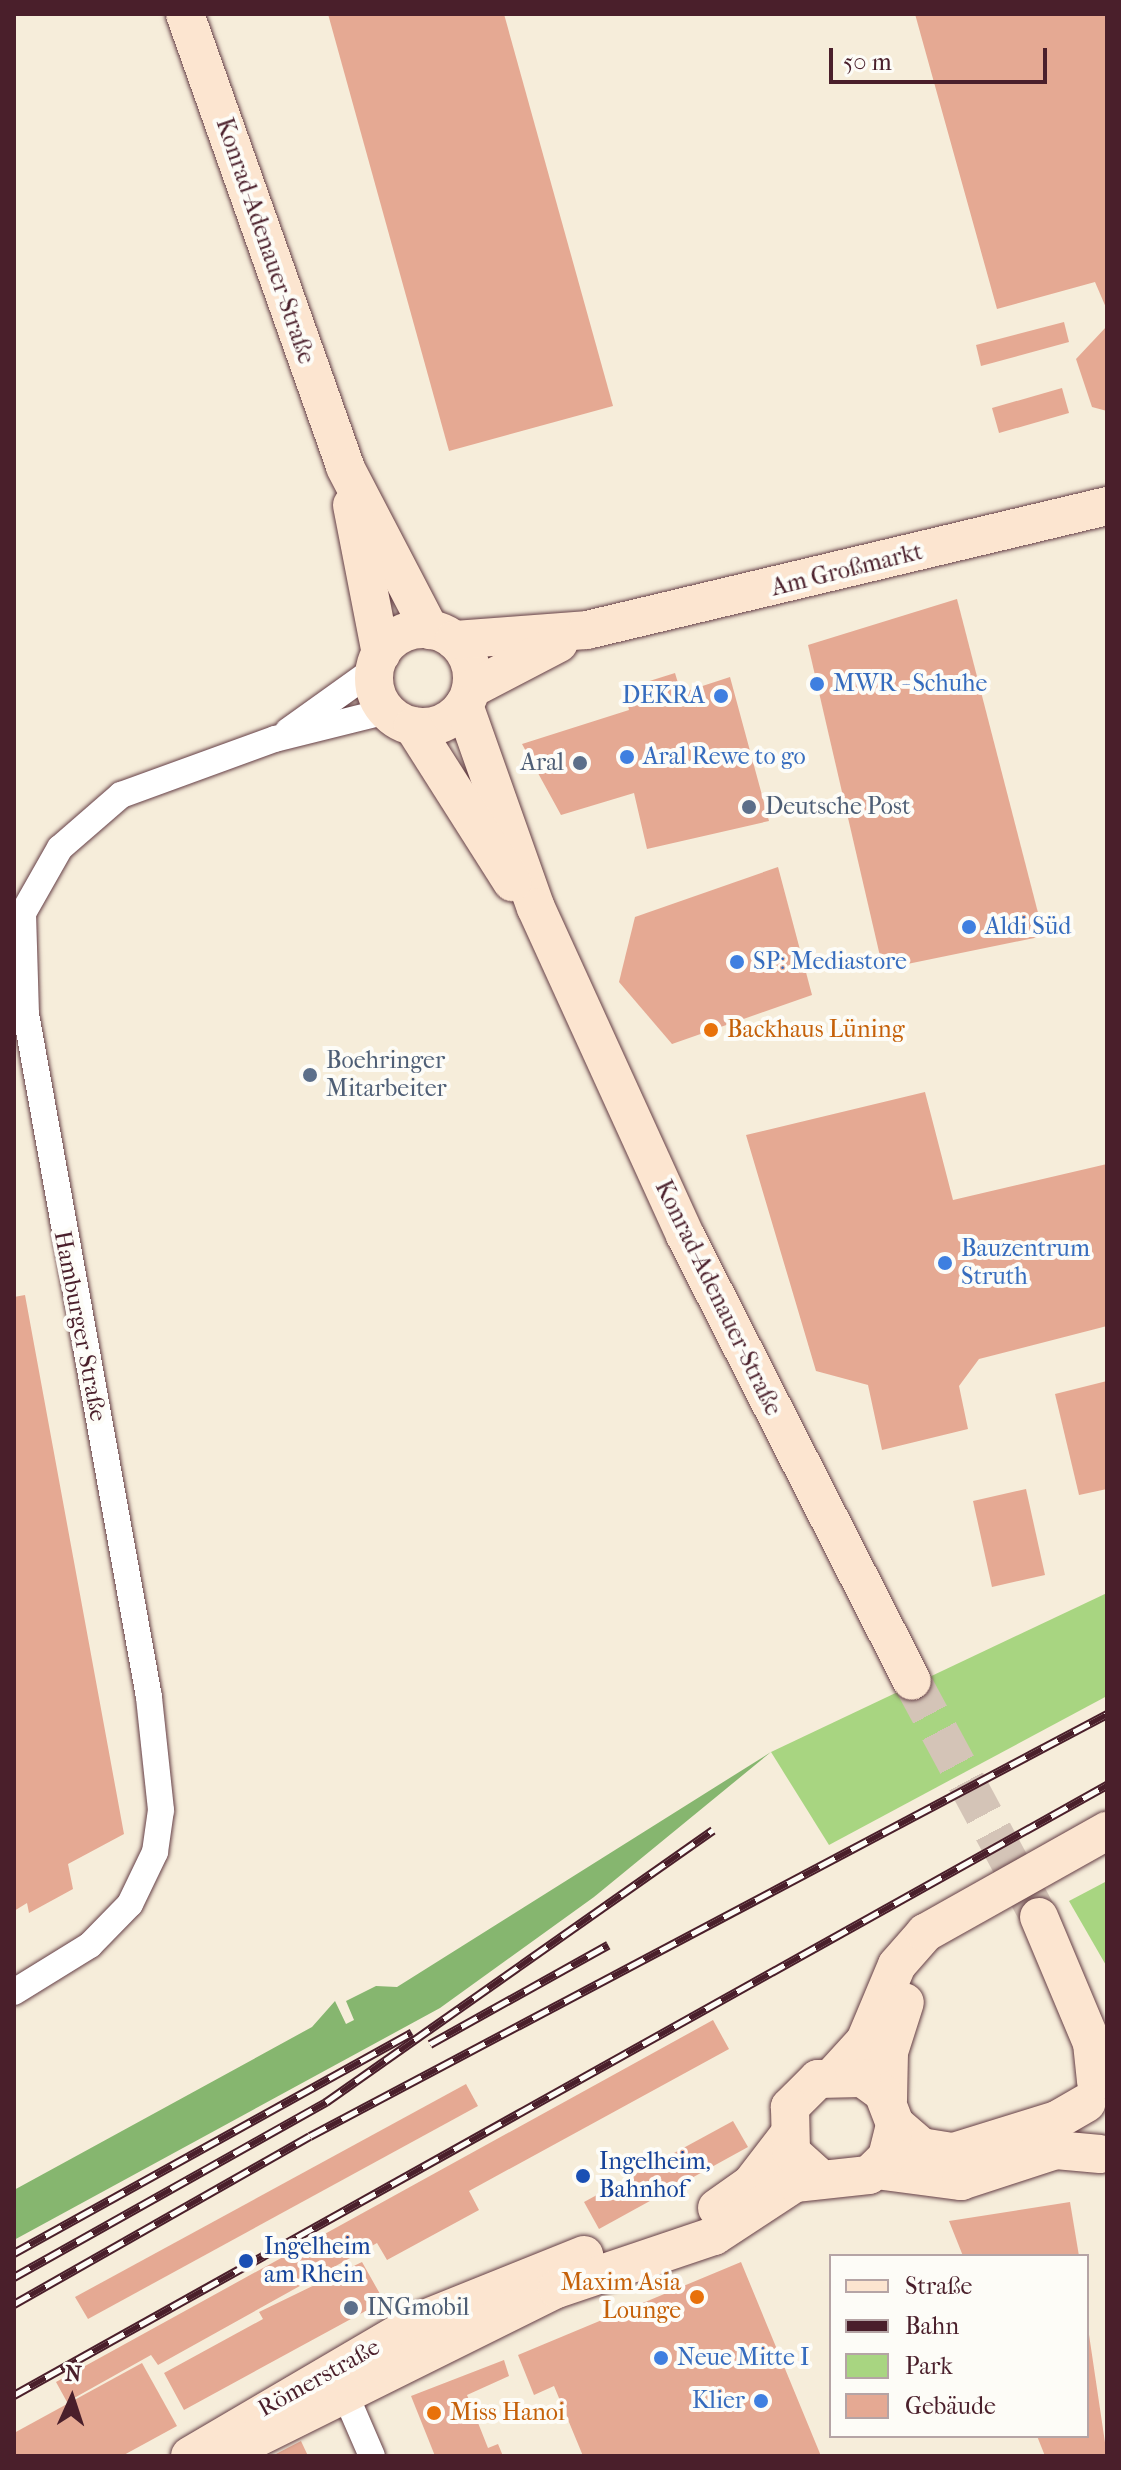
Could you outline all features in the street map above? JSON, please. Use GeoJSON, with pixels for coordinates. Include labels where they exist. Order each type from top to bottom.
{"type":"FeatureCollection","features":[{"type":"Feature","properties":{"kind":"main road","name":"Konrad-Adenauer-Straße"},"geometry":{"type":"LineString","coordinates":[[185,14],[345,467],[378,661]]}},
{"type":"Feature","properties":{"kind":"main road","name":"Konrad-Adenauer-Straße"},"geometry":{"type":"LineString","coordinates":[[345,467],[442,635]]}},
{"type":"Feature","properties":{"kind":"main road","name":"Am Großmarkt"},"geometry":{"type":"LineString","coordinates":[[442,635],[587,630],[1107,506]]}},
{"type":"Feature","properties":{"kind":"main road","name":"Am Großmarkt"},"geometry":{"type":"LineString","coordinates":[[468,697],[587,630]]}},
{"type":"Feature","properties":{"kind":"main road"},"geometry":{"type":"LineString","coordinates":[[404,633],[442,635],[469,662],[468,697],[444,723],[400,719],[378,661],[404,633]]}},
{"type":"Feature","properties":{"kind":"main road","name":"Konrad-Adenauer-Straße"},"geometry":{"type":"LineString","coordinates":[[468,697],[536,908],[733,1337],[912,1681]]}},
{"type":"Feature","properties":{"kind":"main road","name":"Konrad-Adenauer-Straße"},"geometry":{"type":"LineString","coordinates":[[400,719],[490,854],[536,908]]}},
{"type":"Feature","properties":{"kind":"main road","name":"Römerstraße"},"geometry":{"type":"LineString","coordinates":[[190,2456],[420,2321],[528,2272],[712,2211],[751,2184],[787,2137],[798,2094],[835,2074],[865,2041],[909,1948],[962,1910],[1107,1831]]}},
{"type":"Feature","properties":{"kind":"main road"},"geometry":{"type":"LineString","coordinates":[[876,2170],[891,2149],[889,2052],[918,1965],[962,1910]]}},
{"type":"Feature","properties":{"kind":"main road"},"geometry":{"type":"LineString","coordinates":[[1104,2157],[1086,2130],[1096,2086],[1092,2043],[1046,1931],[1107,2020]]}},
{"type":"Feature","properties":{"kind":"main road"},"geometry":{"type":"LineString","coordinates":[[835,2074],[862,2078],[921,2147],[954,2152],[1057,2120],[1096,2086]]}},
{"type":"Feature","properties":{"kind":"main road"},"geometry":{"type":"LineString","coordinates":[[787,2137],[796,2160],[821,2179]]}},
{"type":"Feature","properties":{"kind":"main road","name":"Römerstraße"},"geometry":{"type":"LineString","coordinates":[[220,2456],[548,2293],[686,2249],[795,2183],[821,2179],[846,2183],[876,2170],[961,2181],[1069,2148],[1104,2157]]}},
{"type":"Feature","properties":{"kind":"street","name":"Hamburger Straße"},"geometry":{"type":"LineString","coordinates":[[275,739],[378,661]]}},
{"type":"Feature","properties":{"kind":"street","name":"Hamburger Straße"},"geometry":{"type":"LineString","coordinates":[[14,1992],[90,1945],[130,1904],[155,1852],[161,1810],[149,1697],[26,1014],[23,913],[60,848],[121,795],[275,739],[400,719]]}},
{"type":"Feature","properties":{"kind":"street"},"geometry":{"type":"LineString","coordinates":[[346,2396],[372,2456]]}},
{"type":"Feature","properties":{"kind":"green space"},"geometry":{"type":"Polygon","coordinates":[[[1107,1593],[1107,1696],[829,1845],[771,1752],[1107,1593]]]}},
{"type":"Feature","properties":{"kind":"green space"},"geometry":{"type":"Polygon","coordinates":[[[771,1752],[594,1897],[440,2008],[14,2240],[14,2190],[312,2027],[335,2001],[346,2024],[354,2020],[346,2001],[376,1986],[397,1987],[771,1752]]]}},
{"type":"Feature","properties":{"kind":"green space"},"geometry":{"type":"Polygon","coordinates":[[[1107,1881],[1107,1967],[1069,1901],[1107,1881]]]}},
{"type":"Feature","properties":{"kind":"building"},"geometry":{"type":"Polygon","coordinates":[[[328,14],[504,14],[613,406],[449,451],[328,14]]]}},
{"type":"Feature","properties":{"kind":"building"},"geometry":{"type":"Polygon","coordinates":[[[915,14],[1107,14],[1107,310],[1095,282],[997,309],[915,14]]]}},
{"type":"Feature","properties":{"kind":"building"},"geometry":{"type":"Polygon","coordinates":[[[1064,322],[1069,342],[981,366],[976,345],[1064,322]]]}},
{"type":"Feature","properties":{"kind":"building"},"geometry":{"type":"Polygon","coordinates":[[[1107,326],[1107,411],[1092,407],[1076,359],[1107,326]]]}},
{"type":"Feature","properties":{"kind":"building"},"geometry":{"type":"Polygon","coordinates":[[[1062,388],[1069,413],[999,433],[992,408],[1062,388]]]}},
{"type":"Feature","properties":{"kind":"building"},"geometry":{"type":"Polygon","coordinates":[[[957,599],[1044,936],[883,969],[808,645],[957,599]]]}},
{"type":"Feature","properties":{"kind":"building"},"geometry":{"type":"Polygon","coordinates":[[[675,673],[681,693],[730,677],[769,821],[647,849],[634,793],[561,815],[522,744],[629,710],[624,689],[675,673]]]}},
{"type":"Feature","properties":{"kind":"building"},"geometry":{"type":"Polygon","coordinates":[[[778,867],[812,995],[672,1044],[619,982],[635,917],[778,867]]]}},
{"type":"Feature","properties":{"kind":"building","name":"Bauzentrum Struth"},"geometry":{"type":"Polygon","coordinates":[[[925,1092],[953,1200],[1107,1164],[1107,1326],[979,1359],[959,1386],[968,1429],[882,1450],[868,1385],[816,1371],[746,1135],[925,1092]]]}},
{"type":"Feature","properties":{"kind":"building"},"geometry":{"type":"Polygon","coordinates":[[[25,1295],[124,1834],[68,1864],[73,1889],[29,1913],[27,1903],[14,1911],[14,1297],[25,1295]]]}},
{"type":"Feature","properties":{"kind":"building"},"geometry":{"type":"Polygon","coordinates":[[[1107,1381],[1107,1489],[1079,1495],[1055,1394],[1107,1381]]]}},
{"type":"Feature","properties":{"kind":"building"},"geometry":{"type":"Polygon","coordinates":[[[1026,1489],[1045,1575],[992,1587],[973,1501],[1026,1489]]]}},
{"type":"Feature","properties":{"kind":"building"},"geometry":{"type":"Polygon","coordinates":[[[713,2020],[729,2049],[469,2191],[479,2210],[387,2260],[377,2243],[158,2365],[151,2355],[67,2402],[56,2382],[713,2020]]]}},
{"type":"Feature","properties":{"kind":"building"},"geometry":{"type":"Polygon","coordinates":[[[466,2084],[478,2106],[88,2319],[75,2297],[466,2084]]]}},
{"type":"Feature","properties":{"kind":"building"},"geometry":{"type":"Polygon","coordinates":[[[733,2121],[748,2147],[599,2229],[584,2202],[733,2121]]]}},
{"type":"Feature","properties":{"kind":"building"},"geometry":{"type":"Polygon","coordinates":[[[1070,2202],[1079,2254],[962,2254],[949,2221],[1070,2202]]]}},
{"type":"Feature","properties":{"kind":"building"},"geometry":{"type":"Polygon","coordinates":[[[362,2262],[384,2301],[184,2410],[164,2373],[263,2319],[259,2312],[362,2262]]]}},
{"type":"Feature","properties":{"kind":"building","name":"Neue Mitte I"},"geometry":{"type":"Polygon","coordinates":[[[741,2262],[821,2456],[583,2456],[554,2386],[534,2395],[518,2355],[741,2262]]]}},
{"type":"Feature","properties":{"kind":"building"},"geometry":{"type":"Polygon","coordinates":[[[1089,2334],[1107,2456],[1045,2456],[1038,2438],[1089,2438],[1089,2334]]]}},
{"type":"Feature","properties":{"kind":"building"},"geometry":{"type":"Polygon","coordinates":[[[504,2360],[509,2376],[467,2395],[488,2448],[498,2444],[503,2456],[435,2456],[411,2396],[504,2360]]]}},
{"type":"Feature","properties":{"kind":"building"},"geometry":{"type":"Polygon","coordinates":[[[142,2363],[177,2426],[122,2456],[14,2456],[14,2433],[142,2363]]]}},
{"type":"Feature","properties":{"kind":"building"},"geometry":{"type":"Polygon","coordinates":[[[301,2441],[308,2456],[272,2456],[301,2441]]]}},
{"type":"Feature","properties":{"kind":"tunnel"},"geometry":{"type":"LineString","coordinates":[[912,1681],[1039,1917]]}},
{"type":"Feature","properties":{"kind":"railway"},"geometry":{"type":"LineString","coordinates":[[14,2304],[310,2136],[1107,1714]]}},
{"type":"Feature","properties":{"kind":"railway"},"geometry":{"type":"LineString","coordinates":[[14,2395],[1107,1785]]}},
{"type":"Feature","properties":{"kind":"railway"},"geometry":{"type":"LineString","coordinates":[[14,2277],[326,2102],[713,1830]]}},
{"type":"Feature","properties":{"kind":"railway"},"geometry":{"type":"LineString","coordinates":[[430,2044],[608,1945]]}},
{"type":"Feature","properties":{"kind":"railway"},"geometry":{"type":"LineString","coordinates":[[14,2253],[412,2032]]}},
{"type":"Feature","properties":{"kind":"place","name":"MWR - Schuhe"},"geometry":{"type":"Point","coordinates":[817,684]}},
{"type":"Feature","properties":{"kind":"place","name":"DEKRA"},"geometry":{"type":"Point","coordinates":[721,696]}},
{"type":"Feature","properties":{"kind":"place","name":"Aral Rewe to go"},"geometry":{"type":"Point","coordinates":[627,757]}},
{"type":"Feature","properties":{"kind":"place","name":"Aral"},"geometry":{"type":"Point","coordinates":[580,763]}},
{"type":"Feature","properties":{"kind":"place","name":"Deutsche Post"},"geometry":{"type":"Point","coordinates":[749,807]}},
{"type":"Feature","properties":{"kind":"place","name":"Aldi Süd"},"geometry":{"type":"Point","coordinates":[969,927]}},
{"type":"Feature","properties":{"kind":"place","name":"SP: Mediastore"},"geometry":{"type":"Point","coordinates":[737,962]}},
{"type":"Feature","properties":{"kind":"place","name":"Backhaus Lüning"},"geometry":{"type":"Point","coordinates":[711,1030]}},
{"type":"Feature","properties":{"kind":"place","name":"Boehringer Mitarbeiter"},"geometry":{"type":"Point","coordinates":[310,1075]}},
{"type":"Feature","properties":{"kind":"place","name":"Bauzentrum Struth"},"geometry":{"type":"Point","coordinates":[945,1263]}},
{"type":"Feature","properties":{"kind":"place","name":"Ingelheim, Bahnhof"},"geometry":{"type":"Point","coordinates":[583,2176]}},
{"type":"Feature","properties":{"kind":"place","name":"Ingelheim am Rhein"},"geometry":{"type":"Point","coordinates":[246,2261]}},
{"type":"Feature","properties":{"kind":"place","name":"Maxim Asia Lounge"},"geometry":{"type":"Point","coordinates":[697,2297]}},
{"type":"Feature","properties":{"kind":"place","name":"INGmobil"},"geometry":{"type":"Point","coordinates":[351,2308]}},
{"type":"Feature","properties":{"kind":"place","name":"Neue Mitte I"},"geometry":{"type":"Point","coordinates":[661,2358]}},
{"type":"Feature","properties":{"kind":"place","name":"Klier"},"geometry":{"type":"Point","coordinates":[761,2401]}},
{"type":"Feature","properties":{"kind":"place","name":"Miss Hanoi"},"geometry":{"type":"Point","coordinates":[434,2413]}}]}
